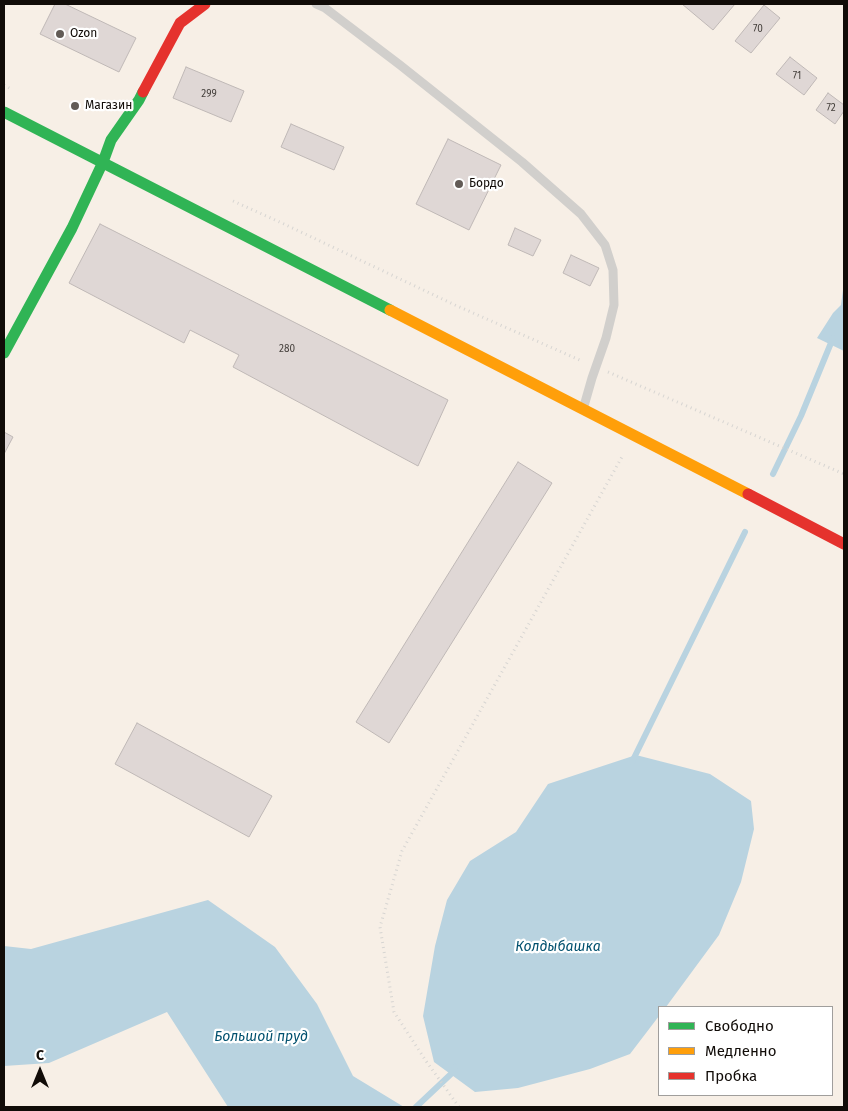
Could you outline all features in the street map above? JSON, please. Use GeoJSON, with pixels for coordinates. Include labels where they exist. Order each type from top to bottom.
{"type":"FeatureCollection","features":[{"type":"Feature","properties":{"kind":"main road"},"geometry":{"type":"LineString","coordinates":[[4,352],[72,228],[103,162],[111,140],[139,100],[180,23],[205,4]]}},
{"type":"Feature","properties":{"kind":"main road"},"geometry":{"type":"LineString","coordinates":[[4,112],[844,544]]}},
{"type":"Feature","properties":{"kind":"lane"},"geometry":{"type":"LineString","coordinates":[[316,4],[324,8],[407,71],[522,162],[581,214],[605,245],[613,270],[614,305],[584,409]]}},
{"type":"Feature","properties":{"kind":"path"},"geometry":{"type":"LineString","coordinates":[[4,85],[13,90]]}},
{"type":"Feature","properties":{"kind":"path"},"geometry":{"type":"LineString","coordinates":[[232,201],[455,305],[844,474]]}},
{"type":"Feature","properties":{"kind":"path"},"geometry":{"type":"LineString","coordinates":[[459,1107],[394,1012],[380,927],[402,851],[634,435]]}},
{"type":"Feature","properties":{"kind":"water"},"geometry":{"type":"Polygon","coordinates":[[[844,282],[844,351],[817,338],[833,313],[841,305],[844,282]]]}},
{"type":"Feature","properties":{"kind":"water","name":"Колдыбашка"},"geometry":{"type":"Polygon","coordinates":[[[636,755],[710,774],[751,801],[754,829],[741,882],[719,935],[667,1006],[658,1006],[658,1017],[630,1054],[590,1069],[518,1088],[475,1092],[434,1062],[423,1016],[435,946],[447,900],[470,861],[516,832],[548,784],[636,755]]]}},
{"type":"Feature","properties":{"kind":"water","name":"Большой пруд"},"geometry":{"type":"Polygon","coordinates":[[[208,900],[275,947],[317,1004],[353,1076],[404,1107],[228,1107],[167,1012],[49,1063],[4,1066],[4,946],[31,949],[208,900]]]}},
{"type":"Feature","properties":{"kind":"building"},"geometry":{"type":"Polygon","coordinates":[[[55,4],[65,4],[136,38],[119,72],[40,34],[55,4]]]}},
{"type":"Feature","properties":{"kind":"building"},"geometry":{"type":"Polygon","coordinates":[[[682,4],[735,4],[713,30],[682,4]]]}},
{"type":"Feature","properties":{"kind":"building"},"geometry":{"type":"Polygon","coordinates":[[[764,5],[780,18],[751,53],[735,41],[764,5]]]}},
{"type":"Feature","properties":{"kind":"building"},"geometry":{"type":"Polygon","coordinates":[[[790,57],[817,78],[804,95],[776,74],[790,57]]]}},
{"type":"Feature","properties":{"kind":"building"},"geometry":{"type":"Polygon","coordinates":[[[186,67],[244,91],[231,122],[173,98],[186,67]]]}},
{"type":"Feature","properties":{"kind":"building"},"geometry":{"type":"Polygon","coordinates":[[[828,93],[844,105],[844,111],[835,124],[816,110],[828,93]]]}},
{"type":"Feature","properties":{"kind":"building"},"geometry":{"type":"Polygon","coordinates":[[[291,124],[344,147],[334,170],[281,147],[291,124]]]}},
{"type":"Feature","properties":{"kind":"building","name":"Бордо"},"geometry":{"type":"Polygon","coordinates":[[[448,139],[501,165],[469,230],[416,204],[448,139]]]}},
{"type":"Feature","properties":{"kind":"building"},"geometry":{"type":"Polygon","coordinates":[[[100,224],[448,400],[418,466],[233,367],[239,355],[190,330],[184,343],[69,283],[100,224]]]}},
{"type":"Feature","properties":{"kind":"building"},"geometry":{"type":"Polygon","coordinates":[[[515,228],[541,240],[533,256],[508,245],[515,228]]]}},
{"type":"Feature","properties":{"kind":"building"},"geometry":{"type":"Polygon","coordinates":[[[571,255],[599,268],[590,286],[563,273],[571,255]]]}},
{"type":"Feature","properties":{"kind":"building"},"geometry":{"type":"Polygon","coordinates":[[[4,432],[13,437],[4,454],[4,432]]]}},
{"type":"Feature","properties":{"kind":"building"},"geometry":{"type":"Polygon","coordinates":[[[518,462],[552,483],[389,743],[356,722],[518,462]]]}},
{"type":"Feature","properties":{"kind":"building"},"geometry":{"type":"Polygon","coordinates":[[[137,723],[272,796],[249,837],[115,764],[137,723]]]}},
{"type":"Feature","properties":{"kind":"waterway"},"geometry":{"type":"LineString","coordinates":[[773,474],[801,416],[833,338]]}},
{"type":"Feature","properties":{"kind":"waterway"},"geometry":{"type":"LineString","coordinates":[[632,762],[745,532]]}},
{"type":"Feature","properties":{"kind":"waterway"},"geometry":{"type":"LineString","coordinates":[[416,1107],[451,1074],[455,1067]]}},
{"type":"Feature","properties":{"kind":"traffic: fast"},"geometry":{"type":"LineString","coordinates":[[4,353],[72,228],[103,162],[111,140],[143,92]]}},
{"type":"Feature","properties":{"kind":"traffic: fast"},"geometry":{"type":"LineString","coordinates":[[4,112],[390,310]]}},
{"type":"Feature","properties":{"kind":"traffic: slow"},"geometry":{"type":"LineString","coordinates":[[390,310],[748,494]]}},
{"type":"Feature","properties":{"kind":"traffic: jam"},"geometry":{"type":"LineString","coordinates":[[143,92],[180,23],[205,4]]}},
{"type":"Feature","properties":{"kind":"traffic: jam"},"geometry":{"type":"LineString","coordinates":[[748,494],[844,544]]}},
{"type":"Feature","properties":{"kind":"place","name":"Ozon"},"geometry":{"type":"Point","coordinates":[60,34]}},
{"type":"Feature","properties":{"kind":"place","name":"Магазин"},"geometry":{"type":"Point","coordinates":[75,106]}},
{"type":"Feature","properties":{"kind":"place","name":"Бордо"},"geometry":{"type":"Point","coordinates":[459,184]}}]}
